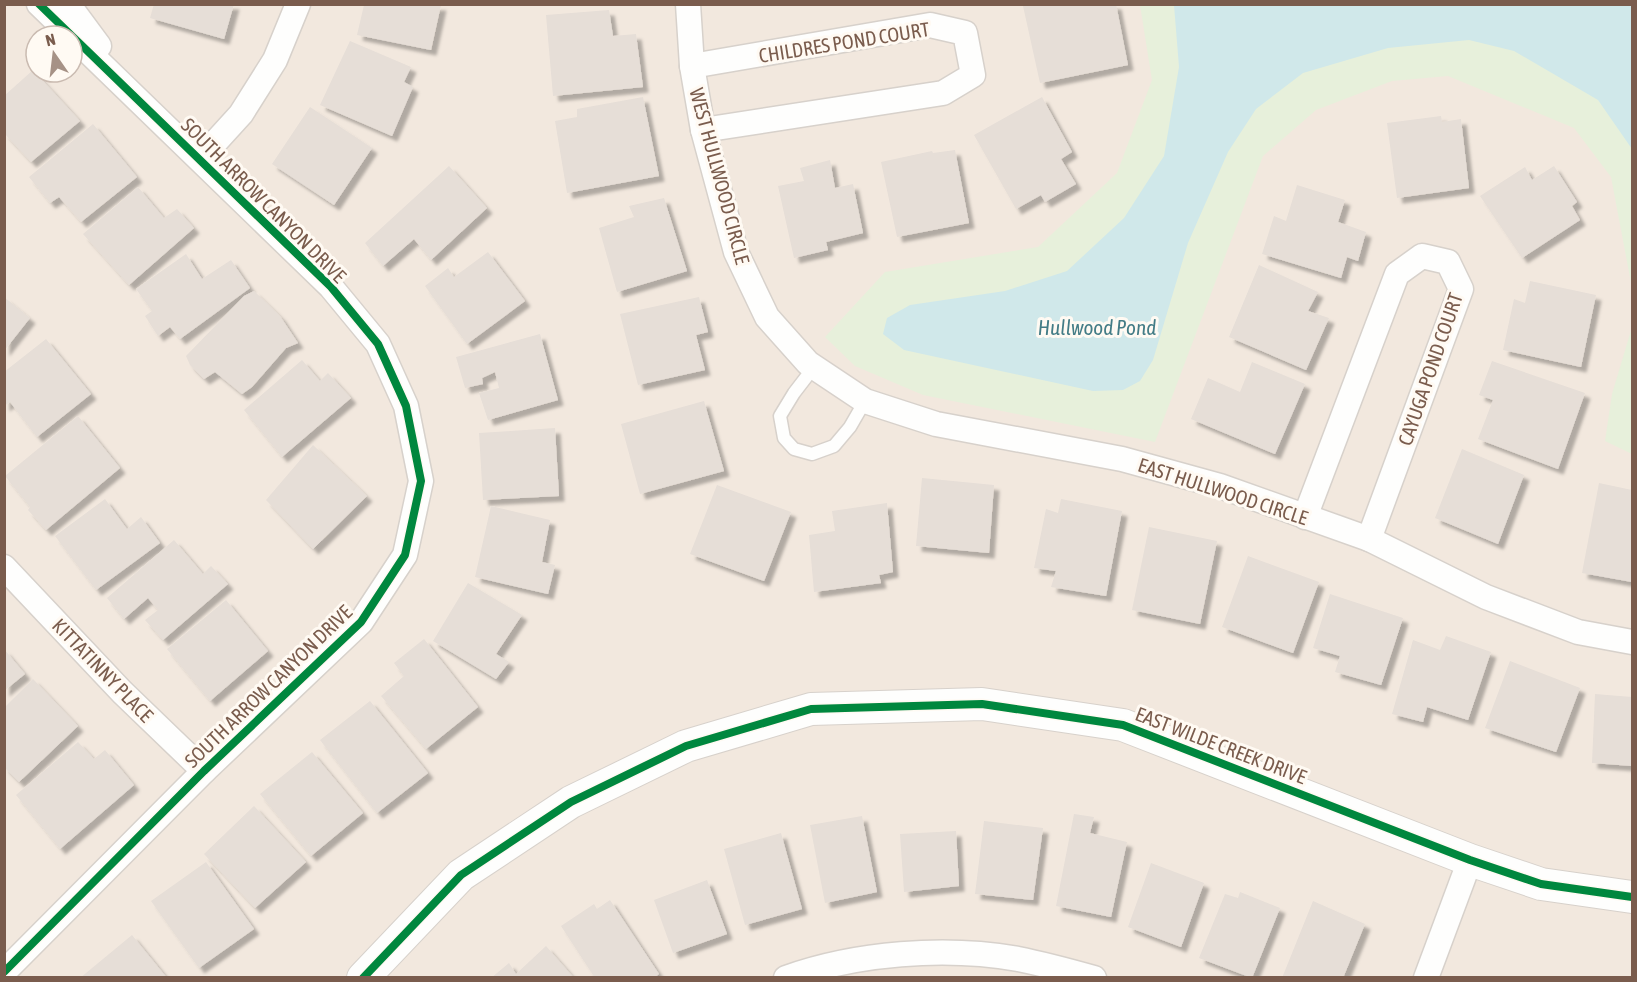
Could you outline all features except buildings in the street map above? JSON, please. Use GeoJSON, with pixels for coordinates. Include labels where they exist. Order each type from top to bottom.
{"type":"FeatureCollection","features":[{"type":"Feature","properties":{"kind":"street","name":"SOUTH ARROW CANYON DRIVE"},"geometry":{"type":"LineString","coordinates":[[4,972],[204,771],[361,622],[405,555],[421,481],[406,406],[378,344],[331,287],[39,4]]}},
{"type":"Feature","properties":{"kind":"street","name":"SOUTH ARROW CANYON DRIVE"},"geometry":{"type":"LineString","coordinates":[[68,4],[140,101]]}},
{"type":"Feature","properties":{"kind":"street"},"geometry":{"type":"LineString","coordinates":[[200,159],[241,114],[275,60],[298,4]]}},
{"type":"Feature","properties":{"kind":"street","name":"WEST HULLWOOD CIRCLE"},"geometry":{"type":"LineString","coordinates":[[688,4],[692,66],[704,130],[736,252],[767,317],[811,365]]}},
{"type":"Feature","properties":{"kind":"street","name":"CHILDRES POND COURT"},"geometry":{"type":"LineString","coordinates":[[692,66],[930,25],[965,33],[973,75],[942,93],[704,130]]}},
{"type":"Feature","properties":{"kind":"street","name":"CAYUGA POND COURT"},"geometry":{"type":"LineString","coordinates":[[1305,517],[1397,274],[1422,256],[1448,262],[1461,289],[1369,539]]}},
{"type":"Feature","properties":{"kind":"street","name":"EAST HULLWOOD CIRCLE"},"geometry":{"type":"LineString","coordinates":[[811,365],[865,401],[936,424],[1122,459],[1220,486],[1369,539],[1486,597],[1578,632],[1632,642]]}},
{"type":"Feature","properties":{"kind":"street","name":"KITTATINNY PLACE"},"geometry":{"type":"LineString","coordinates":[[4,567],[122,692],[204,771]]}},
{"type":"Feature","properties":{"kind":"street","name":"EAST WILDE CREEK DRIVE"},"geometry":{"type":"LineString","coordinates":[[363,978],[461,875],[571,802],[686,746],[811,709],[982,704],[1123,724],[1470,860],[1540,884],[1632,897]]}},
{"type":"Feature","properties":{"kind":"street"},"geometry":{"type":"LineString","coordinates":[[1426,978],[1470,860]]}},
{"type":"Feature","properties":{"kind":"street"},"geometry":{"type":"LineString","coordinates":[[786,978],[814,968],[886,956],[951,952],[1017,959],[1094,978]]}},
{"type":"Feature","properties":{"kind":"lane"},"geometry":{"type":"LineString","coordinates":[[811,365],[780,416],[784,438],[794,449],[812,454],[834,446],[850,427],[865,401]]}},
{"type":"Feature","properties":{"kind":"shaded area"},"geometry":{"type":"Polygon","coordinates":[[[5,5],[1632,5],[1632,977],[5,978],[5,5]]]}},
{"type":"Feature","properties":{"kind":"green space"},"geometry":{"type":"Polygon","coordinates":[[[1140,5],[1632,5],[1632,288],[1611,177],[1574,128],[1448,76],[1392,81],[1316,110],[1263,156],[1155,442],[923,395],[855,366],[825,337],[885,272],[1038,247],[1117,173],[1152,80],[1140,5]]]}},
{"type":"Feature","properties":{"kind":"green space"},"geometry":{"type":"Polygon","coordinates":[[[1632,327],[1632,454],[1605,441],[1612,394],[1632,327]]]}},
{"type":"Feature","properties":{"kind":"water","name":"Hullwood Pond"},"geometry":{"type":"Polygon","coordinates":[[[1174,5],[1632,5],[1632,149],[1598,100],[1514,51],[1469,40],[1388,48],[1303,73],[1256,109],[1228,152],[1188,243],[1153,360],[1140,381],[1123,390],[1093,391],[904,350],[883,334],[887,318],[910,305],[1005,291],[1067,271],[1124,218],[1164,156],[1179,67],[1174,5]]]}},
{"type":"Feature","properties":{"kind":"cycle path"},"geometry":{"type":"LineString","coordinates":[[4,972],[204,771],[361,622],[405,555],[421,481],[406,406],[378,344],[331,287],[39,4]]}},
{"type":"Feature","properties":{"kind":"cycle path"},"geometry":{"type":"LineString","coordinates":[[363,978],[461,875],[571,802],[686,746],[811,709],[982,704],[1123,725],[1470,860],[1541,884],[1632,897]]}}]}
